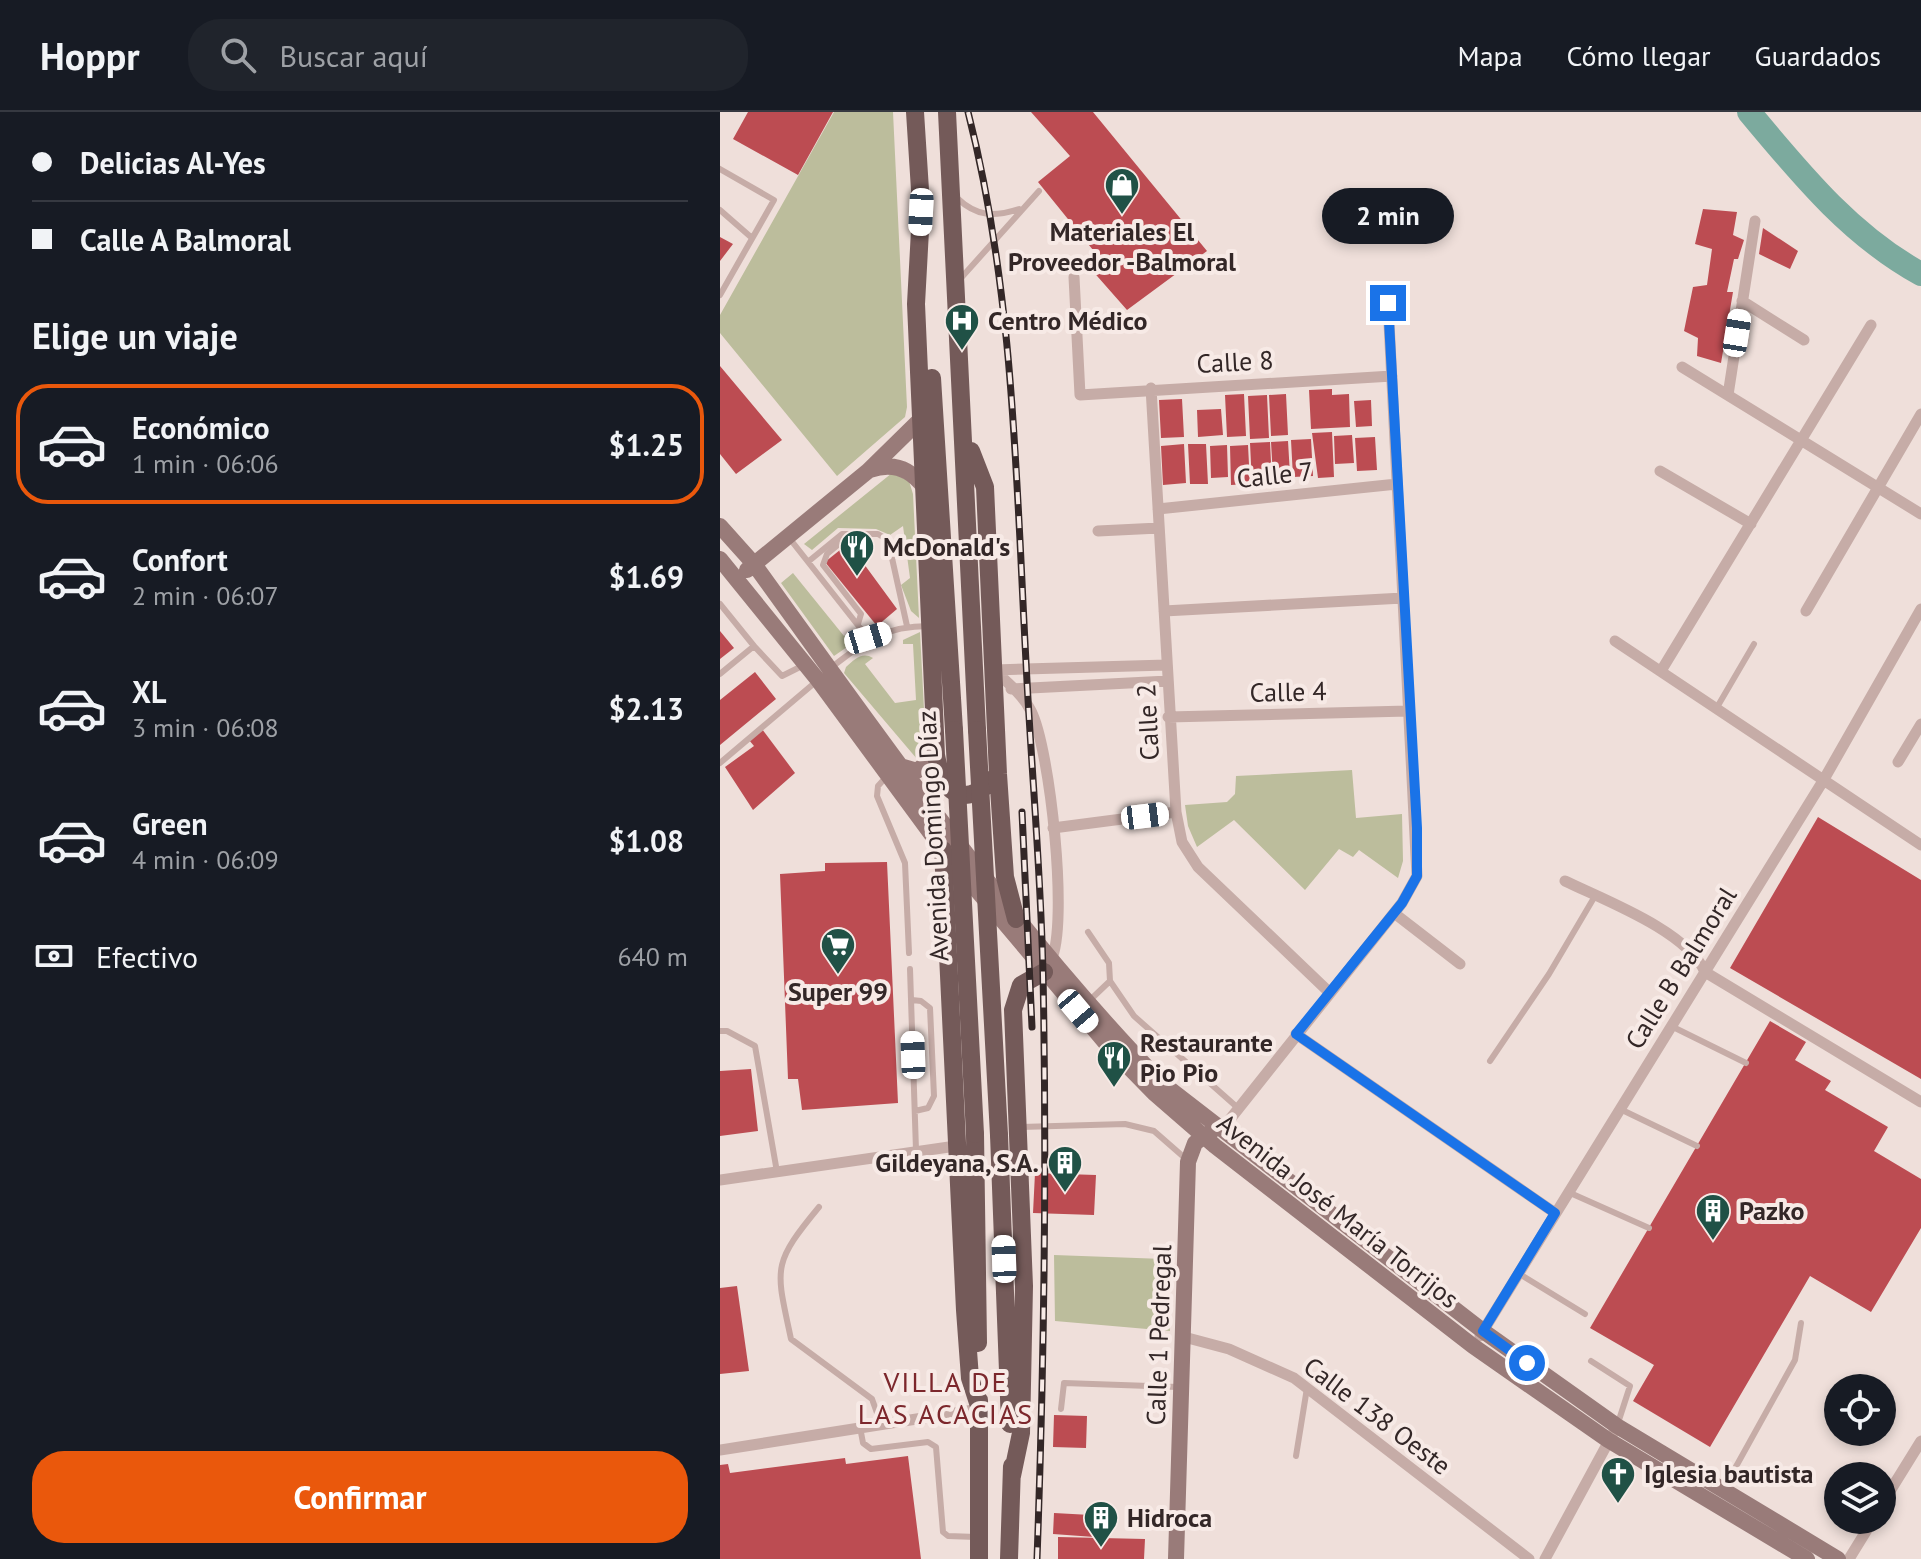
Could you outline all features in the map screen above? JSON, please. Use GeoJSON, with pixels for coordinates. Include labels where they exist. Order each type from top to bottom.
{"type":"FeatureCollection","features":[{"type":"Feature","properties":{"kind":"main road","name":"Avenida Domingo Díaz"},"geometry":{"type":"LineString","coordinates":[[915,112],[954,730],[975,1134],[980,1409],[979,1559]]}},
{"type":"Feature","properties":{"kind":"main road","name":"Avenida Domingo Díaz"},"geometry":{"type":"LineString","coordinates":[[947,112],[958,281],[977,730],[999,1135],[1012,1476],[1009,1559]]}},
{"type":"Feature","properties":{"kind":"main road"},"geometry":{"type":"LineString","coordinates":[[921,212],[916,304],[936,755],[940,780],[950,790],[962,794],[975,793],[988,786],[998,774]]}},
{"type":"Feature","properties":{"kind":"main road"},"geometry":{"type":"LineString","coordinates":[[736,579],[868,471],[921,419]]}},
{"type":"Feature","properties":{"kind":"main road"},"geometry":{"type":"LineString","coordinates":[[965,435],[985,487],[1005,877],[1016,919]]}},
{"type":"Feature","properties":{"kind":"main road"},"geometry":{"type":"LineString","coordinates":[[868,471],[893,466],[916,477],[924,487]]}},
{"type":"Feature","properties":{"kind":"main road"},"geometry":{"type":"LineString","coordinates":[[724,532],[754,564],[824,675],[893,771],[917,771],[936,755]]}},
{"type":"Feature","properties":{"kind":"main road"},"geometry":{"type":"LineString","coordinates":[[720,559],[806,664],[824,675]]}},
{"type":"Feature","properties":{"kind":"main road","name":"Avenida José María Torrijos"},"geometry":{"type":"LineString","coordinates":[[893,771],[943,850],[1048,966],[1154,1093],[1202,1136],[1473,1346],[1807,1559]]}},
{"type":"Feature","properties":{"kind":"main road","name":"Avenida José María Torrijos"},"geometry":{"type":"LineString","coordinates":[[893,771],[1016,919],[1048,966]]}},
{"type":"Feature","properties":{"kind":"main road"},"geometry":{"type":"LineString","coordinates":[[943,850],[970,1378],[980,1409]]}},
{"type":"Feature","properties":{"kind":"main road"},"geometry":{"type":"LineString","coordinates":[[1012,1476],[1021,1433],[1023,1369],[1020,1127],[1013,1010],[1021,985],[1048,966]]}},
{"type":"Feature","properties":{"kind":"main road"},"geometry":{"type":"LineString","coordinates":[[949,1011],[970,992],[985,991],[997,996],[1013,1010]]}},
{"type":"Feature","properties":{"kind":"main road","name":"Avenida José María Torrijos"},"geometry":{"type":"LineString","coordinates":[[1083,1007],[1162,1083],[1612,1433],[1723,1490],[1838,1559]]}},
{"type":"Feature","properties":{"kind":"main road"},"geometry":{"type":"LineString","coordinates":[[1202,1136],[1218,1128]]}},
{"type":"Feature","properties":{"kind":"main road","name":"Calle 1 Pedregal"},"geometry":{"type":"LineString","coordinates":[[1176,1559],[1188,1162],[1195,1143],[1202,1136]]}},
{"type":"Feature","properties":{"kind":"street"},"geometry":{"type":"LineString","coordinates":[[1728,395],[1755,221]]}},
{"type":"Feature","properties":{"kind":"street","name":"Calle 8"},"geometry":{"type":"LineString","coordinates":[[1074,277],[1080,395],[1151,388],[1392,376]]}},
{"type":"Feature","properties":{"kind":"street"},"geometry":{"type":"LineString","coordinates":[[1742,301],[1804,340]]}},
{"type":"Feature","properties":{"kind":"street"},"geometry":{"type":"LineString","coordinates":[[1218,1128],[1238,1108],[1394,913],[1417,876],[1417,828],[1408,711],[1388,303]]}},
{"type":"Feature","properties":{"kind":"street"},"geometry":{"type":"LineString","coordinates":[[1661,671],[1871,325]]}},
{"type":"Feature","properties":{"kind":"street"},"geometry":{"type":"LineString","coordinates":[[1682,367],[1921,514]]}},
{"type":"Feature","properties":{"kind":"street","name":"Calle 2"},"geometry":{"type":"LineString","coordinates":[[1151,388],[1168,717],[1176,812],[1182,842],[1198,867],[1330,993]]}},
{"type":"Feature","properties":{"kind":"street"},"geometry":{"type":"LineString","coordinates":[[1806,611],[1921,414]]}},
{"type":"Feature","properties":{"kind":"street"},"geometry":{"type":"LineString","coordinates":[[1660,471],[1751,524]]}},
{"type":"Feature","properties":{"kind":"street","name":"Calle 7"},"geometry":{"type":"LineString","coordinates":[[1158,509],[1397,484]]}},
{"type":"Feature","properties":{"kind":"street"},"geometry":{"type":"LineString","coordinates":[[1098,531],[1159,528]]}},
{"type":"Feature","properties":{"kind":"street"},"geometry":{"type":"LineString","coordinates":[[1164,611],[1403,598]]}},
{"type":"Feature","properties":{"kind":"street","name":"Calle B Balmoral"},"geometry":{"type":"LineString","coordinates":[[1473,1346],[1823,781],[1921,609]]}},
{"type":"Feature","properties":{"kind":"street"},"geometry":{"type":"LineString","coordinates":[[1615,641],[1921,845]]}},
{"type":"Feature","properties":{"kind":"street"},"geometry":{"type":"LineString","coordinates":[[994,670],[1167,665]]}},
{"type":"Feature","properties":{"kind":"street"},"geometry":{"type":"LineString","coordinates":[[994,670],[1030,708],[1040,734],[1053,828],[1057,942],[1048,966]]}},
{"type":"Feature","properties":{"kind":"street"},"geometry":{"type":"LineString","coordinates":[[994,690],[1168,681]]}},
{"type":"Feature","properties":{"kind":"street","name":"Calle 4"},"geometry":{"type":"LineString","coordinates":[[1168,717],[1408,711]]}},
{"type":"Feature","properties":{"kind":"street"},"geometry":{"type":"LineString","coordinates":[[1898,762],[1921,724]]}},
{"type":"Feature","properties":{"kind":"street"},"geometry":{"type":"LineString","coordinates":[[1053,828],[1176,812]]}},
{"type":"Feature","properties":{"kind":"street"},"geometry":{"type":"LineString","coordinates":[[1565,881],[1681,944],[1699,959],[1705,972],[1921,1102]]}},
{"type":"Feature","properties":{"kind":"street"},"geometry":{"type":"LineString","coordinates":[[1394,913],[1460,964]]}},
{"type":"Feature","properties":{"kind":"street"},"geometry":{"type":"LineString","coordinates":[[1296,1034],[1555,1213]]}},
{"type":"Feature","properties":{"kind":"street"},"geometry":{"type":"LineString","coordinates":[[720,1180],[956,1146]]}},
{"type":"Feature","properties":{"kind":"street","name":"Calle 138 Oeste"},"geometry":{"type":"LineString","coordinates":[[1184,1337],[1264,1363],[1307,1388],[1529,1559]]}},
{"type":"Feature","properties":{"kind":"street"},"geometry":{"type":"LineString","coordinates":[[720,1450],[980,1409]]}},
{"type":"Feature","properties":{"kind":"street"},"geometry":{"type":"LineString","coordinates":[[1545,1559],[1612,1433]]}},
{"type":"Feature","properties":{"kind":"street"},"geometry":{"type":"LineString","coordinates":[[1896,1481],[1921,1441]]}},
{"type":"Feature","properties":{"kind":"street"},"geometry":{"type":"LineString","coordinates":[[1849,1559],[1864,1534]]}},
{"type":"Feature","properties":{"kind":"lane"},"geometry":{"type":"LineString","coordinates":[[720,169],[774,200],[720,295]]}},
{"type":"Feature","properties":{"kind":"lane"},"geometry":{"type":"LineString","coordinates":[[958,281],[1039,191]]}},
{"type":"Feature","properties":{"kind":"lane"},"geometry":{"type":"LineString","coordinates":[[953,195],[971,211],[987,216],[1023,208]]}},
{"type":"Feature","properties":{"kind":"lane"},"geometry":{"type":"LineString","coordinates":[[720,210],[752,238]]}},
{"type":"Feature","properties":{"kind":"lane"},"geometry":{"type":"LineString","coordinates":[[809,561],[831,540],[851,534],[878,534],[888,540],[907,626]]}},
{"type":"Feature","properties":{"kind":"lane"},"geometry":{"type":"LineString","coordinates":[[851,534],[827,554],[823,565],[861,614],[858,624]]}},
{"type":"Feature","properties":{"kind":"lane"},"geometry":{"type":"LineString","coordinates":[[788,536],[868,638]]}},
{"type":"Feature","properties":{"kind":"lane"},"geometry":{"type":"LineString","coordinates":[[720,604],[782,676],[806,664]]}},
{"type":"Feature","properties":{"kind":"lane"},"geometry":{"type":"LineString","coordinates":[[720,763],[868,638],[907,626],[930,626]]}},
{"type":"Feature","properties":{"kind":"lane"},"geometry":{"type":"LineString","coordinates":[[1716,709],[1754,644]]}},
{"type":"Feature","properties":{"kind":"lane"},"geometry":{"type":"LineString","coordinates":[[720,674],[754,646]]}},
{"type":"Feature","properties":{"kind":"lane"},"geometry":{"type":"LineString","coordinates":[[893,771],[878,786],[877,796],[905,863],[909,953]]}},
{"type":"Feature","properties":{"kind":"lane"},"geometry":{"type":"LineString","coordinates":[[1490,1061],[1549,974],[1595,896]]}},
{"type":"Feature","properties":{"kind":"lane"},"geometry":{"type":"LineString","coordinates":[[1088,932],[1109,963],[1110,981],[1134,1016],[1238,1108]]}},
{"type":"Feature","properties":{"kind":"lane"},"geometry":{"type":"LineString","coordinates":[[910,969],[916,1150]]}},
{"type":"Feature","properties":{"kind":"lane"},"geometry":{"type":"LineString","coordinates":[[1083,1007],[1110,981]]}},
{"type":"Feature","properties":{"kind":"lane"},"geometry":{"type":"LineString","coordinates":[[912,1000],[921,1001],[930,1008],[934,1096],[928,1108],[915,1111]]}},
{"type":"Feature","properties":{"kind":"lane"},"geometry":{"type":"LineString","coordinates":[[1671,1026],[1746,1063]]}},
{"type":"Feature","properties":{"kind":"lane"},"geometry":{"type":"LineString","coordinates":[[720,1031],[727,1031],[755,1046],[777,1172]]}},
{"type":"Feature","properties":{"kind":"lane"},"geometry":{"type":"LineString","coordinates":[[1620,1109],[1697,1146]]}},
{"type":"Feature","properties":{"kind":"lane"},"geometry":{"type":"LineString","coordinates":[[1020,1127],[1125,1124],[1154,1131],[1188,1162]]}},
{"type":"Feature","properties":{"kind":"lane"},"geometry":{"type":"LineString","coordinates":[[1568,1192],[1649,1228]]}},
{"type":"Feature","properties":{"kind":"lane"},"geometry":{"type":"LineString","coordinates":[[819,1207],[788,1243],[778,1277],[791,1339],[872,1399],[881,1424]]}},
{"type":"Feature","properties":{"kind":"lane"},"geometry":{"type":"LineString","coordinates":[[1518,1273],[1585,1314]]}},
{"type":"Feature","properties":{"kind":"lane"},"geometry":{"type":"LineString","coordinates":[[1723,1490],[1795,1360],[1801,1323]]}},
{"type":"Feature","properties":{"kind":"lane"},"geometry":{"type":"LineString","coordinates":[[1591,1361],[1630,1386],[1612,1433]]}},
{"type":"Feature","properties":{"kind":"lane"},"geometry":{"type":"LineString","coordinates":[[1061,1409],[1064,1383],[1182,1387]]}},
{"type":"Feature","properties":{"kind":"lane"},"geometry":{"type":"LineString","coordinates":[[1296,1456],[1307,1388]]}},
{"type":"Feature","properties":{"kind":"lane"},"geometry":{"type":"LineString","coordinates":[[860,1427],[863,1443],[871,1449],[928,1442],[936,1447],[943,1532],[948,1536],[980,1537]]}},
{"type":"Feature","properties":{"kind":"green space"},"geometry":{"type":"Polygon","coordinates":[[[834,112],[893,112],[907,407],[905,417],[837,476],[720,333],[720,315],[834,112]]]}},
{"type":"Feature","properties":{"kind":"green space"},"geometry":{"type":"Polygon","coordinates":[[[892,473],[909,481],[913,494],[919,618],[911,611],[901,585],[910,578],[903,526],[890,535],[876,529],[838,528],[812,550],[804,544],[892,473]]]}},
{"type":"Feature","properties":{"kind":"green space"},"geometry":{"type":"Polygon","coordinates":[[[793,573],[844,636],[852,630],[855,635],[850,645],[834,656],[781,583],[793,573]]]}},
{"type":"Feature","properties":{"kind":"green space"},"geometry":{"type":"Polygon","coordinates":[[[920,632],[926,748],[917,759],[844,673],[855,659],[869,656],[873,658],[865,664],[895,703],[916,700],[913,644],[903,644],[903,640],[920,632]]]}},
{"type":"Feature","properties":{"kind":"green space"},"geometry":{"type":"Polygon","coordinates":[[[1352,770],[1356,818],[1402,814],[1403,861],[1398,878],[1359,850],[1353,857],[1339,849],[1305,890],[1234,820],[1197,847],[1188,826],[1185,805],[1227,802],[1235,794],[1236,776],[1352,770]]]}},
{"type":"Feature","properties":{"kind":"green space"},"geometry":{"type":"Polygon","coordinates":[[[1054,1255],[1164,1259],[1170,1331],[1055,1321],[1054,1255]]]}},
{"type":"Feature","properties":{"kind":"building"},"geometry":{"type":"Polygon","coordinates":[[[748,112],[833,112],[798,175],[733,139],[748,112]]]}},
{"type":"Feature","properties":{"kind":"building","name":"Materiales El Proveedor -Balmoral"},"geometry":{"type":"Polygon","coordinates":[[[1031,112],[1093,112],[1207,251],[1127,310],[1083,260],[1093,250],[1038,182],[1070,156],[1031,112]]]}},
{"type":"Feature","properties":{"kind":"building"},"geometry":{"type":"Polygon","coordinates":[[[1703,209],[1737,212],[1733,235],[1744,240],[1738,259],[1734,259],[1727,292],[1733,292],[1721,363],[1697,356],[1698,338],[1684,331],[1693,287],[1707,285],[1712,249],[1695,244],[1703,209]]]}},
{"type":"Feature","properties":{"kind":"building"},"geometry":{"type":"Polygon","coordinates":[[[1763,228],[1798,251],[1790,269],[1759,254],[1763,228]]]}},
{"type":"Feature","properties":{"kind":"building"},"geometry":{"type":"Polygon","coordinates":[[[720,237],[733,244],[720,261],[720,237]]]}},
{"type":"Feature","properties":{"kind":"building"},"geometry":{"type":"Polygon","coordinates":[[[720,366],[782,440],[736,474],[720,454],[720,366]]]}},
{"type":"Feature","properties":{"kind":"building"},"geometry":{"type":"Polygon","coordinates":[[[1332,389],[1332,395],[1349,394],[1350,427],[1311,429],[1309,390],[1332,389]]]}},
{"type":"Feature","properties":{"kind":"building"},"geometry":{"type":"Polygon","coordinates":[[[1244,394],[1246,436],[1227,437],[1225,395],[1244,394]]]}},
{"type":"Feature","properties":{"kind":"building"},"geometry":{"type":"Polygon","coordinates":[[[1286,394],[1288,435],[1271,436],[1269,395],[1286,394]]]}},
{"type":"Feature","properties":{"kind":"building"},"geometry":{"type":"Polygon","coordinates":[[[1267,395],[1269,438],[1250,439],[1248,396],[1267,395]]]}},
{"type":"Feature","properties":{"kind":"building"},"geometry":{"type":"Polygon","coordinates":[[[1182,399],[1184,437],[1161,438],[1159,400],[1182,399]]]}},
{"type":"Feature","properties":{"kind":"building"},"geometry":{"type":"Polygon","coordinates":[[[1371,400],[1372,426],[1356,427],[1354,401],[1371,400]]]}},
{"type":"Feature","properties":{"kind":"building"},"geometry":{"type":"Polygon","coordinates":[[[1221,409],[1223,435],[1198,437],[1197,410],[1221,409]]]}},
{"type":"Feature","properties":{"kind":"building"},"geometry":{"type":"Polygon","coordinates":[[[1332,432],[1334,477],[1318,478],[1312,433],[1332,432]]]}},
{"type":"Feature","properties":{"kind":"building"},"geometry":{"type":"Polygon","coordinates":[[[1352,435],[1354,463],[1335,464],[1334,436],[1352,435]]]}},
{"type":"Feature","properties":{"kind":"building"},"geometry":{"type":"Polygon","coordinates":[[[1375,437],[1377,470],[1357,471],[1355,438],[1375,437]]]}},
{"type":"Feature","properties":{"kind":"building"},"geometry":{"type":"Polygon","coordinates":[[[1311,439],[1313,476],[1293,477],[1291,440],[1311,439]]]}},
{"type":"Feature","properties":{"kind":"building"},"geometry":{"type":"Polygon","coordinates":[[[1288,441],[1290,475],[1273,476],[1271,442],[1288,441]]]}},
{"type":"Feature","properties":{"kind":"building"},"geometry":{"type":"Polygon","coordinates":[[[1270,442],[1272,483],[1252,484],[1250,443],[1270,442]]]}},
{"type":"Feature","properties":{"kind":"building"},"geometry":{"type":"Polygon","coordinates":[[[1184,444],[1186,483],[1163,485],[1161,446],[1184,444]]]}},
{"type":"Feature","properties":{"kind":"building"},"geometry":{"type":"Polygon","coordinates":[[[1188,444],[1206,444],[1208,484],[1190,484],[1188,444]]]}},
{"type":"Feature","properties":{"kind":"building"},"geometry":{"type":"Polygon","coordinates":[[[1227,445],[1228,477],[1211,478],[1210,446],[1227,445]]]}},
{"type":"Feature","properties":{"kind":"building"},"geometry":{"type":"Polygon","coordinates":[[[1248,445],[1250,484],[1231,485],[1230,446],[1248,445]]]}},
{"type":"Feature","properties":{"kind":"building","name":"McDonald's"},"geometry":{"type":"Polygon","coordinates":[[[845,546],[862,566],[864,564],[897,609],[877,626],[825,562],[845,546]]]}},
{"type":"Feature","properties":{"kind":"building"},"geometry":{"type":"Polygon","coordinates":[[[720,631],[734,648],[720,659],[720,631]]]}},
{"type":"Feature","properties":{"kind":"building"},"geometry":{"type":"Polygon","coordinates":[[[755,672],[776,699],[720,745],[720,700],[755,672]]]}},
{"type":"Feature","properties":{"kind":"building"},"geometry":{"type":"Polygon","coordinates":[[[762,729],[795,773],[753,810],[725,767],[754,746],[749,740],[762,729]]]}},
{"type":"Feature","properties":{"kind":"building"},"geometry":{"type":"Polygon","coordinates":[[[1818,817],[1921,880],[1921,1079],[1730,968],[1818,817]]]}},
{"type":"Feature","properties":{"kind":"building","name":"Super 99"},"geometry":{"type":"Polygon","coordinates":[[[887,862],[898,1103],[802,1110],[798,1079],[788,1079],[780,874],[825,871],[825,863],[887,862]]]}},
{"type":"Feature","properties":{"kind":"building","name":"Pazko"},"geometry":{"type":"Polygon","coordinates":[[[1770,1021],[1806,1042],[1795,1060],[1831,1081],[1825,1090],[1888,1127],[1874,1151],[1921,1179],[1921,1228],[1871,1312],[1810,1276],[1710,1447],[1633,1401],[1654,1365],[1590,1328],[1770,1021]]]}},
{"type":"Feature","properties":{"kind":"building"},"geometry":{"type":"Polygon","coordinates":[[[751,1069],[758,1131],[720,1136],[720,1071],[751,1069]]]}},
{"type":"Feature","properties":{"kind":"building","name":"Gildeyana, S.A."},"geometry":{"type":"Polygon","coordinates":[[[1035,1173],[1096,1175],[1094,1215],[1033,1213],[1035,1173]]]}},
{"type":"Feature","properties":{"kind":"building"},"geometry":{"type":"Polygon","coordinates":[[[737,1286],[749,1371],[720,1374],[720,1288],[737,1286]]]}},
{"type":"Feature","properties":{"kind":"building"},"geometry":{"type":"Polygon","coordinates":[[[1054,1415],[1087,1416],[1086,1448],[1053,1447],[1054,1415]]]}},
{"type":"Feature","properties":{"kind":"building"},"geometry":{"type":"Polygon","coordinates":[[[908,1456],[921,1559],[720,1559],[720,1465],[728,1464],[730,1473],[845,1458],[846,1464],[908,1456]]]}},
{"type":"Feature","properties":{"kind":"building"},"geometry":{"type":"Polygon","coordinates":[[[1054,1513],[1109,1516],[1108,1538],[1053,1534],[1054,1513]]]}},
{"type":"Feature","properties":{"kind":"building","name":"Hidroca"},"geometry":{"type":"Polygon","coordinates":[[[1058,1537],[1145,1539],[1144,1559],[1058,1559],[1058,1537]]]}},
{"type":"Feature","properties":{"kind":"waterway"},"geometry":{"type":"LineString","coordinates":[[1749,112],[1807,180],[1849,222],[1871,241],[1921,274]]}},
{"type":"Feature","properties":{"kind":"railway"},"geometry":{"type":"LineString","coordinates":[[968,112],[983,180],[1004,316],[1015,454],[1040,897],[1045,1194],[1037,1559]]}},
{"type":"Feature","properties":{"kind":"railway"},"geometry":{"type":"LineString","coordinates":[[1022,812],[1032,1027]]}},
{"type":"Feature","properties":{"kind":"place","name":"Materiales El Proveedor -Balmoral"},"geometry":{"type":"Point","coordinates":[1122,216]}},
{"type":"Feature","properties":{"kind":"place","name":"Centro Médico"},"geometry":{"type":"Point","coordinates":[962,352]}},
{"type":"Feature","properties":{"kind":"place","name":"McDonald's"},"geometry":{"type":"Point","coordinates":[857,578]}},
{"type":"Feature","properties":{"kind":"place","name":"Super 99"},"geometry":{"type":"Point","coordinates":[838,976]}},
{"type":"Feature","properties":{"kind":"place","name":"Restaurante Pio Pio"},"geometry":{"type":"Point","coordinates":[1114,1089]}},
{"type":"Feature","properties":{"kind":"place","name":"Gildeyana, S.A."},"geometry":{"type":"Point","coordinates":[1065,1194]}},
{"type":"Feature","properties":{"kind":"place","name":"Pazko"},"geometry":{"type":"Point","coordinates":[1713,1242]}},
{"type":"Feature","properties":{"kind":"place","name":"Iglesia bautista"},"geometry":{"type":"Point","coordinates":[1618,1505]}},
{"type":"Feature","properties":{"kind":"place","name":"Hidroca"},"geometry":{"type":"Point","coordinates":[1101,1549]}},
{"type":"Feature","properties":{"kind":"district","name":"VILLA DE LAS ACACIAS"},"geometry":{"type":"Point","coordinates":[946,1398]}},
{"type":"Feature","properties":{"kind":"route"},"geometry":{"type":"LineString","coordinates":[[1388,303],[1408,711],[1417,828],[1417,876],[1402,903],[1296,1034],[1555,1213],[1483,1331],[1527,1363]]}}]}
